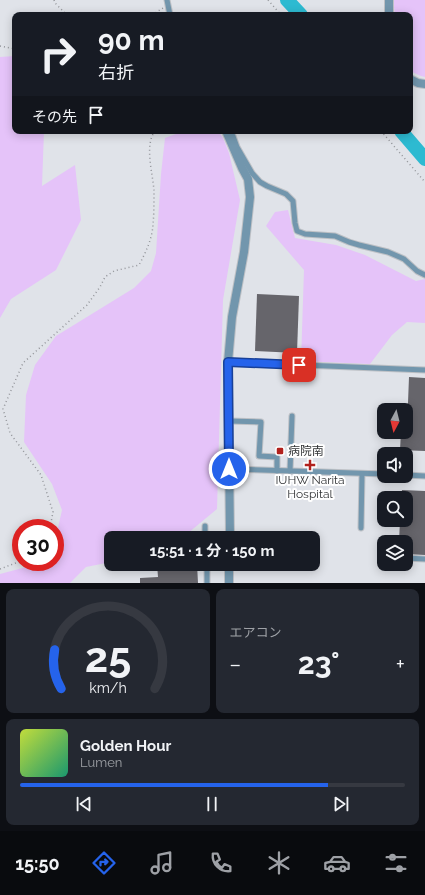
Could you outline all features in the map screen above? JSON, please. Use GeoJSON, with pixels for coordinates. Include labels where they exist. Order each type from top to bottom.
{"type":"FeatureCollection","features":[{"type":"Feature","properties":{"kind":"street"},"geometry":{"type":"LineString","coordinates":[[388,0],[389,12]]}},
{"type":"Feature","properties":{"kind":"street"},"geometry":{"type":"LineString","coordinates":[[413,81],[418,84],[425,84]]}},
{"type":"Feature","properties":{"kind":"street"},"geometry":{"type":"LineString","coordinates":[[227,134],[248,179],[250,197],[244,252],[232,317],[228,362],[230,531]]}},
{"type":"Feature","properties":{"kind":"street"},"geometry":{"type":"LineString","coordinates":[[229,571],[229,583]]}},
{"type":"Feature","properties":{"kind":"lane"},"geometry":{"type":"LineString","coordinates":[[167,2],[169,12]]}},
{"type":"Feature","properties":{"kind":"lane"},"geometry":{"type":"LineString","coordinates":[[230,134],[233,136],[237,147],[252,173],[260,182],[286,194],[293,200],[297,230],[305,234],[335,236],[359,245],[388,252],[404,259],[417,271],[425,275]]}},
{"type":"Feature","properties":{"kind":"lane"},"geometry":{"type":"LineString","coordinates":[[228,362],[425,370]]}},
{"type":"Feature","properties":{"kind":"lane"},"geometry":{"type":"LineString","coordinates":[[290,471],[292,416]]}},
{"type":"Feature","properties":{"kind":"lane"},"geometry":{"type":"LineString","coordinates":[[228,421],[261,422],[260,456],[277,457],[277,471]]}},
{"type":"Feature","properties":{"kind":"lane"},"geometry":{"type":"LineString","coordinates":[[229,469],[377,474]]}},
{"type":"Feature","properties":{"kind":"lane"},"geometry":{"type":"LineString","coordinates":[[361,528],[362,474]]}},
{"type":"Feature","properties":{"kind":"lane"},"geometry":{"type":"LineString","coordinates":[[413,475],[425,476]]}},
{"type":"Feature","properties":{"kind":"lane"},"geometry":{"type":"LineString","coordinates":[[205,526],[205,531]]}},
{"type":"Feature","properties":{"kind":"lane"},"geometry":{"type":"LineString","coordinates":[[413,558],[425,559]]}},
{"type":"Feature","properties":{"kind":"lane"},"geometry":{"type":"LineString","coordinates":[[206,571],[207,583]]}},
{"type":"Feature","properties":{"kind":"path"},"geometry":{"type":"LineString","coordinates":[[54,0],[64,12]]}},
{"type":"Feature","properties":{"kind":"path"},"geometry":{"type":"LineString","coordinates":[[268,0],[278,12]]}},
{"type":"Feature","properties":{"kind":"path"},"geometry":{"type":"LineString","coordinates":[[155,12],[167,2]]}},
{"type":"Feature","properties":{"kind":"path"},"geometry":{"type":"LineString","coordinates":[[0,46],[12,48]]}},
{"type":"Feature","properties":{"kind":"path"},"geometry":{"type":"LineString","coordinates":[[52,519],[53,512],[41,475],[10,433],[3,410],[23,363],[87,305],[100,287],[105,276],[114,270],[139,265],[148,250],[153,226],[154,191],[149,149],[153,134]]}},
{"type":"Feature","properties":{"kind":"path"},"geometry":{"type":"LineString","coordinates":[[384,134],[425,182]]}},
{"type":"Feature","properties":{"kind":"path"},"geometry":{"type":"LineString","coordinates":[[0,569],[12,564]]}},
{"type":"Feature","properties":{"kind":"shaded area"},"geometry":{"type":"Polygon","coordinates":[[[393,0],[425,0],[425,77],[413,72],[413,12],[395,12],[393,0]]]}},
{"type":"Feature","properties":{"kind":"shaded area"},"geometry":{"type":"Polygon","coordinates":[[[12,56],[12,134],[44,134],[42,186],[75,165],[81,220],[56,270],[11,299],[0,318],[0,57],[12,56]]]}},
{"type":"Feature","properties":{"kind":"shaded area"},"geometry":{"type":"Polygon","coordinates":[[[176,134],[220,134],[229,153],[240,200],[223,300],[217,509],[190,531],[104,531],[104,563],[86,567],[70,583],[0,583],[0,574],[12,571],[64,571],[64,519],[60,519],[62,510],[52,484],[24,442],[26,395],[35,365],[56,336],[134,288],[151,271],[156,253],[165,138],[176,134]]]}},
{"type":"Feature","properties":{"kind":"shaded area"},"geometry":{"type":"Polygon","coordinates":[[[288,210],[295,238],[336,245],[365,255],[416,281],[425,279],[425,323],[407,322],[392,335],[370,364],[301,361],[304,270],[266,226],[275,212],[288,210]]]}},
{"type":"Feature","properties":{"kind":"building"},"geometry":{"type":"Polygon","coordinates":[[[257,294],[299,296],[297,353],[255,351],[257,294]]]}},
{"type":"Feature","properties":{"kind":"building"},"geometry":{"type":"Polygon","coordinates":[[[409,377],[425,378],[425,451],[413,451],[413,447],[400,447],[401,439],[413,439],[413,403],[408,403],[409,377]]]}},
{"type":"Feature","properties":{"kind":"building"},"geometry":{"type":"Polygon","coordinates":[[[402,490],[425,491],[425,555],[413,554],[413,535],[399,535],[400,527],[413,527],[413,491],[402,490]]]}},
{"type":"Feature","properties":{"kind":"building"},"geometry":{"type":"Polygon","coordinates":[[[158,571],[197,571],[198,583],[140,583],[140,578],[158,577],[158,571]]]}},
{"type":"Feature","properties":{"kind":"waterway"},"geometry":{"type":"LineString","coordinates":[[287,0],[298,12]]}},
{"type":"Feature","properties":{"kind":"waterway"},"geometry":{"type":"LineString","coordinates":[[404,134],[425,159]]}},
{"type":"Feature","properties":{"kind":"place","name":"病院南"},"geometry":{"type":"Point","coordinates":[280,451]}},
{"type":"Feature","properties":{"kind":"place","name":"IUHW Narita Hospital"},"geometry":{"type":"Point","coordinates":[310,465]}},
{"type":"Feature","properties":{"kind":"route"},"geometry":{"type":"LineString","coordinates":[[229,469],[228,362],[299,365]]}}]}
